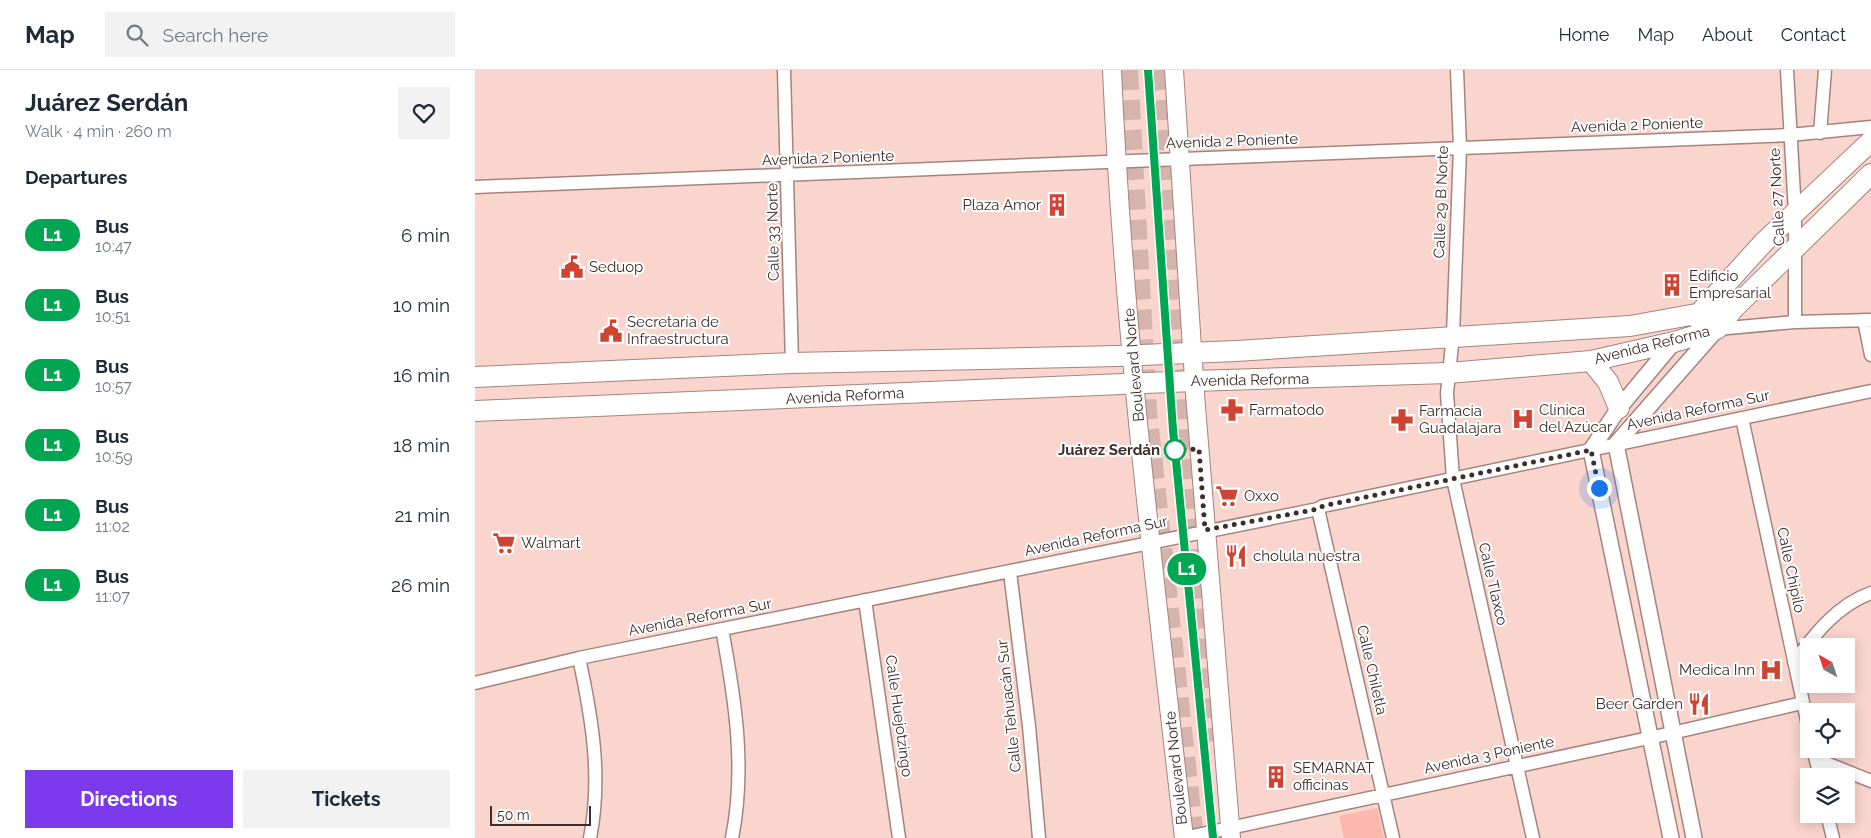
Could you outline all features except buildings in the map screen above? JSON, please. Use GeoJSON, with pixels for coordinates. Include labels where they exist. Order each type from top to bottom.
{"type":"FeatureCollection","features":[{"type":"Feature","properties":{"kind":"main road","name":"Boulevard Norte"},"geometry":{"type":"LineString","coordinates":[[1112,70],[1116,162],[1135,384],[1150,541],[1183,838]]}},
{"type":"Feature","properties":{"kind":"main road"},"geometry":{"type":"LineString","coordinates":[[1174,70],[1194,381],[1230,833]]}},
{"type":"Feature","properties":{"kind":"main road"},"geometry":{"type":"LineString","coordinates":[[1674,342],[1764,242],[1871,142]]}},
{"type":"Feature","properties":{"kind":"main road"},"geometry":{"type":"LineString","coordinates":[[1717,329],[1735,307],[1795,246],[1871,174]]}},
{"type":"Feature","properties":{"kind":"main road","name":"Avenida Reforma"},"geometry":{"type":"LineString","coordinates":[[475,377],[792,363],[1192,352],[1453,335],[1630,326],[1735,307]]}},
{"type":"Feature","properties":{"kind":"main road","name":"Avenida Reforma"},"geometry":{"type":"LineString","coordinates":[[475,412],[686,401],[752,401],[1194,381],[1448,373],[1591,361],[1674,342],[1717,329]]}},
{"type":"Feature","properties":{"kind":"main road"},"geometry":{"type":"LineString","coordinates":[[1591,361],[1608,382],[1619,408]]}},
{"type":"Feature","properties":{"kind":"main road"},"geometry":{"type":"LineString","coordinates":[[684,368],[686,401]]}},
{"type":"Feature","properties":{"kind":"street","name":"Calle 33 Norte"},"geometry":{"type":"LineString","coordinates":[[784,70],[792,363]]}},
{"type":"Feature","properties":{"kind":"street","name":"Calle 29 B Norte"},"geometry":{"type":"LineString","coordinates":[[1453,335],[1460,148],[1457,70]]}},
{"type":"Feature","properties":{"kind":"street","name":"Calle 27 Norte"},"geometry":{"type":"LineString","coordinates":[[1787,70],[1795,214],[1795,322]]}},
{"type":"Feature","properties":{"kind":"street"},"geometry":{"type":"LineString","coordinates":[[1820,133],[1825,70]]}},
{"type":"Feature","properties":{"kind":"street","name":"Avenida 2 Poniente"},"geometry":{"type":"LineString","coordinates":[[475,188],[788,177],[1790,135],[1871,127]]}},
{"type":"Feature","properties":{"kind":"street"},"geometry":{"type":"LineString","coordinates":[[1867,320],[1871,355]]}},
{"type":"Feature","properties":{"kind":"street","name":"Avenida Reforma"},"geometry":{"type":"LineString","coordinates":[[1717,329],[1795,322],[1867,320]]}},
{"type":"Feature","properties":{"kind":"street"},"geometry":{"type":"LineString","coordinates":[[1694,838],[1616,444],[1717,329]]}},
{"type":"Feature","properties":{"kind":"street","name":"Calle Tlaxco"},"geometry":{"type":"LineString","coordinates":[[1453,335],[1448,373],[1453,479],[1533,838]]}},
{"type":"Feature","properties":{"kind":"street"},"geometry":{"type":"LineString","coordinates":[[1671,838],[1591,450],[1619,408],[1674,342]]}},
{"type":"Feature","properties":{"kind":"street","name":"Avenida Reforma Sur"},"geometry":{"type":"LineString","coordinates":[[475,683],[579,658],[1010,572],[1150,541],[1318,509],[1323,506],[1871,391]]}},
{"type":"Feature","properties":{"kind":"street","name":"Calle Chipilo"},"geometry":{"type":"LineString","coordinates":[[1742,418],[1802,703]]}},
{"type":"Feature","properties":{"kind":"street","name":"Calle Chiletla"},"geometry":{"type":"LineString","coordinates":[[1318,509],[1393,838]]}},
{"type":"Feature","properties":{"kind":"street","name":"Calle Tehuacán Sur"},"geometry":{"type":"LineString","coordinates":[[1010,572],[1029,726],[1039,838]]}},
{"type":"Feature","properties":{"kind":"street"},"geometry":{"type":"LineString","coordinates":[[1794,662],[1825,623],[1840,609],[1871,593]]}},
{"type":"Feature","properties":{"kind":"street","name":"Calle Huejotzingo"},"geometry":{"type":"LineString","coordinates":[[865,600],[899,838]]}},
{"type":"Feature","properties":{"kind":"street"},"geometry":{"type":"LineString","coordinates":[[723,629],[735,697],[739,746],[739,806],[732,838]]}},
{"type":"Feature","properties":{"kind":"street"},"geometry":{"type":"LineString","coordinates":[[579,658],[590,712],[597,767],[594,817],[589,838]]}},
{"type":"Feature","properties":{"kind":"street","name":"Avenida 3 Poniente"},"geometry":{"type":"LineString","coordinates":[[1183,838],[1230,833],[1384,794],[1651,738],[1800,703]]}},
{"type":"Feature","properties":{"kind":"street"},"geometry":{"type":"LineString","coordinates":[[1823,758],[1871,781]]}},
{"type":"Feature","properties":{"kind":"street"},"geometry":{"type":"LineString","coordinates":[[1829,823],[1833,838]]}},
{"type":"Feature","properties":{"kind":"shaded area"},"geometry":{"type":"Polygon","coordinates":[[[1377,808],[1384,838],[1344,838],[1339,816],[1377,808]]]}},
{"type":"Feature","properties":{"kind":"tunnel"},"geometry":{"type":"LineString","coordinates":[[1128,70],[1147,410],[1194,838]]}},
{"type":"Feature","properties":{"kind":"tunnel"},"geometry":{"type":"LineString","coordinates":[[1161,70],[1195,534],[1215,741]]}},
{"type":"Feature","properties":{"kind":"bus line","name":"L1"},"geometry":{"type":"LineString","coordinates":[[1148,70],[1173,430],[1213,838]]}},
{"type":"Feature","properties":{"kind":"place","name":"Plaza Amor"},"geometry":{"type":"Point","coordinates":[1057,205]}},
{"type":"Feature","properties":{"kind":"place","name":"Seduop"},"geometry":{"type":"Point","coordinates":[572,267]}},
{"type":"Feature","properties":{"kind":"place","name":"Edificio Empresarial"},"geometry":{"type":"Point","coordinates":[1672,285]}},
{"type":"Feature","properties":{"kind":"place","name":"Secretaría de Infraestructura"},"geometry":{"type":"Point","coordinates":[611,331]}},
{"type":"Feature","properties":{"kind":"place","name":"Farmatodo"},"geometry":{"type":"Point","coordinates":[1232,410]}},
{"type":"Feature","properties":{"kind":"place","name":"Clínica del Azúcar"},"geometry":{"type":"Point","coordinates":[1523,419]}},
{"type":"Feature","properties":{"kind":"place","name":"Farmacia Guadalajara"},"geometry":{"type":"Point","coordinates":[1402,420]}},
{"type":"Feature","properties":{"kind":"place","name":"Juárez Serdán"},"geometry":{"type":"Point","coordinates":[1175,450]}},
{"type":"Feature","properties":{"kind":"place","name":"Oxxo"},"geometry":{"type":"Point","coordinates":[1227,496]}},
{"type":"Feature","properties":{"kind":"place","name":"Walmart"},"geometry":{"type":"Point","coordinates":[504,543]}},
{"type":"Feature","properties":{"kind":"place","name":"cholula nuestra"},"geometry":{"type":"Point","coordinates":[1236,556]}},
{"type":"Feature","properties":{"kind":"place","name":"Medica Inn"},"geometry":{"type":"Point","coordinates":[1771,670]}},
{"type":"Feature","properties":{"kind":"place","name":"Beer Garden"},"geometry":{"type":"Point","coordinates":[1699,704]}},
{"type":"Feature","properties":{"kind":"place","name":"SEMARNAT officinas"},"geometry":{"type":"Point","coordinates":[1276,777]}},
{"type":"Feature","properties":{"kind":"route"},"geometry":{"type":"LineString","coordinates":[[1175,450],[1199,449],[1205,530],[1318,509],[1323,506],[1591,450],[1599,488]]}}]}
